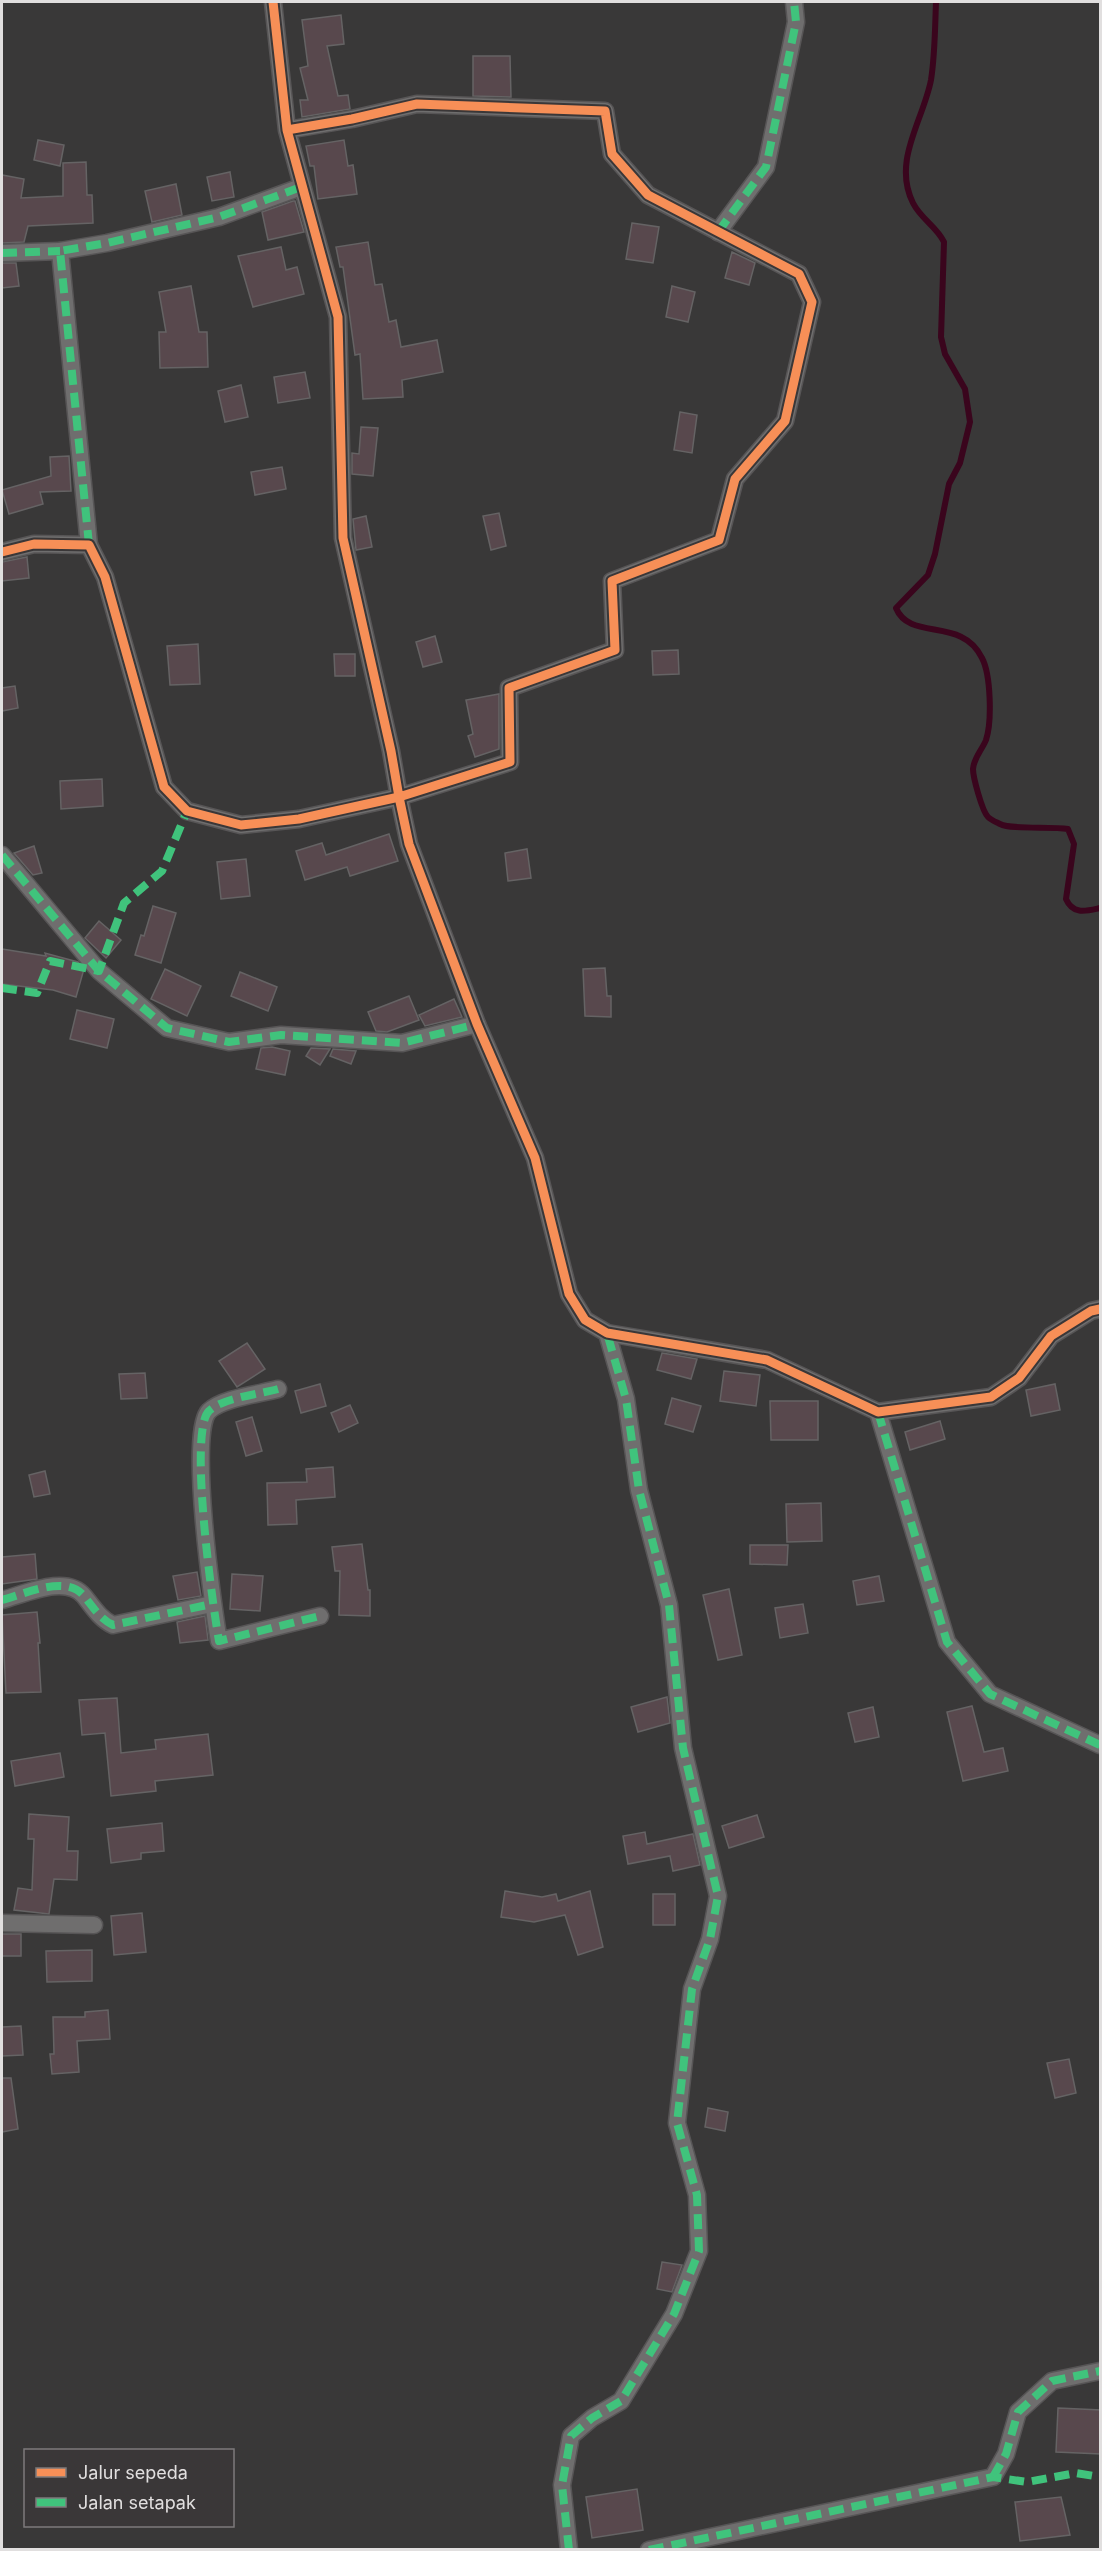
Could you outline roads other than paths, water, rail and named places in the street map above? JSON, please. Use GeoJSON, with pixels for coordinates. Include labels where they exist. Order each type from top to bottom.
{"type":"FeatureCollection","features":[{"type":"Feature","properties":{"kind":"street"},"geometry":{"type":"LineString","coordinates":[[273,2],[287,130],[338,317],[343,538],[391,751],[409,844],[477,1024],[536,1158],[569,1294],[585,1320],[607,1333],[767,1360],[878,1412],[991,1397],[1019,1378],[1051,1336],[1091,1311],[1101,1309]]}},
{"type":"Feature","properties":{"kind":"street"},"geometry":{"type":"LineString","coordinates":[[718,232],[766,167],[796,22],[794,2]]}},
{"type":"Feature","properties":{"kind":"street"},"geometry":{"type":"LineString","coordinates":[[60,251],[89,545],[105,577],[164,787],[187,811],[241,825],[299,819],[399,797],[510,762],[509,688],[615,650],[612,581],[719,540],[735,479],[785,421],[812,302],[799,274],[648,195],[612,154],[605,111],[417,104],[352,119],[287,130]]}},
{"type":"Feature","properties":{"kind":"street"},"geometry":{"type":"LineString","coordinates":[[2,253],[60,251],[107,243],[219,217],[301,187]]}},
{"type":"Feature","properties":{"kind":"street"},"geometry":{"type":"LineString","coordinates":[[2,552],[34,544],[89,545]]}},
{"type":"Feature","properties":{"kind":"street"},"geometry":{"type":"LineString","coordinates":[[2,855],[99,971],[167,1029],[228,1042],[281,1035],[402,1043],[477,1024]]}},
{"type":"Feature","properties":{"kind":"street"},"geometry":{"type":"LineString","coordinates":[[569,2550],[562,2484],[572,2436],[592,2418],[621,2401],[674,2314],[699,2251],[697,2195],[676,2123],[692,1989],[711,1939],[718,1896],[683,1748],[669,1605],[639,1490],[626,1399],[607,1333]]}},
{"type":"Feature","properties":{"kind":"street"},"geometry":{"type":"LineString","coordinates":[[278,1389],[227,1402],[210,1409],[205,1416],[201,1433],[201,1480],[212,1604],[219,1641],[320,1616]]}},
{"type":"Feature","properties":{"kind":"street"},"geometry":{"type":"LineString","coordinates":[[878,1412],[947,1642],[990,1694],[1101,1745]]}},
{"type":"Feature","properties":{"kind":"street"},"geometry":{"type":"LineString","coordinates":[[2,1600],[63,1584],[77,1588],[105,1621],[113,1625],[212,1604]]}},
{"type":"Feature","properties":{"kind":"street"},"geometry":{"type":"LineString","coordinates":[[2,1923],[94,1924]]}},
{"type":"Feature","properties":{"kind":"street"},"geometry":{"type":"LineString","coordinates":[[649,2550],[993,2476],[1006,2454],[1018,2412],[1052,2381],[1101,2371]]}},
{"type":"Feature","properties":{"kind":"waterway"},"geometry":{"type":"LineString","coordinates":[[936,2],[931,80],[907,156],[907,187],[920,214],[944,242],[941,337],[945,354],[965,389],[970,422],[960,463],[949,484],[935,554],[928,575],[896,608],[903,618],[913,624],[962,637],[973,645],[982,658],[989,687],[989,722],[986,740],[976,757],[973,769],[978,794],[986,814],[992,820],[1006,826],[1068,829],[1074,844],[1066,899],[1076,910],[1100,908]]}}]}
